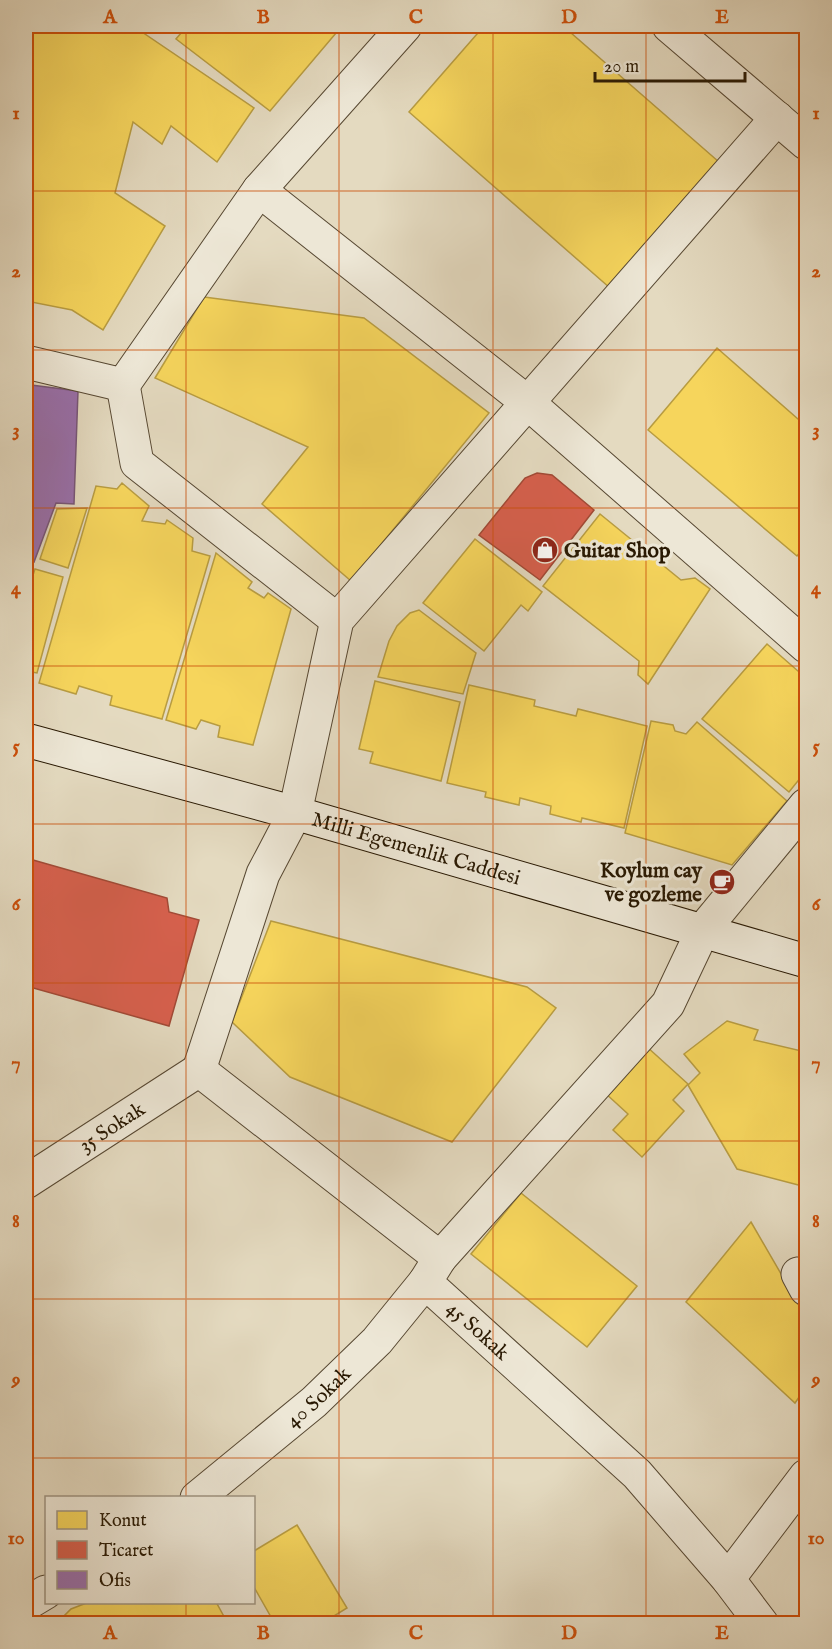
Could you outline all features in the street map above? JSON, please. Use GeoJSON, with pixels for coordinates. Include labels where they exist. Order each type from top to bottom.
{"type":"FeatureCollection","features":[{"type":"Feature","properties":{"kind":"street"},"geometry":{"type":"LineString","coordinates":[[337,620],[137,463],[123,385],[259,190],[405,26]]}},
{"type":"Feature","properties":{"kind":"street"},"geometry":{"type":"LineString","coordinates":[[669,26],[807,143]]}},
{"type":"Feature","properties":{"kind":"street"},"geometry":{"type":"LineString","coordinates":[[199,1070],[264,874],[295,813],[337,620],[777,118]]}},
{"type":"Feature","properties":{"kind":"street"},"geometry":{"type":"LineString","coordinates":[[259,190],[527,402],[807,646]]}},
{"type":"Feature","properties":{"kind":"street"},"geometry":{"type":"LineString","coordinates":[[26,362],[123,385]]}},
{"type":"Feature","properties":{"kind":"street","name":"Milli Egemenlik Caddesi"},"geometry":{"type":"LineString","coordinates":[[26,740],[295,813],[807,961]]}},
{"type":"Feature","properties":{"kind":"street","name":"40 Sokak"},"geometry":{"type":"LineString","coordinates":[[198,1496],[314,1402],[377,1341],[432,1270],[668,1004],[703,930],[807,805]]}},
{"type":"Feature","properties":{"kind":"street","name":"35 Sokak"},"geometry":{"type":"LineString","coordinates":[[26,1182],[199,1070]]}},
{"type":"Feature","properties":{"kind":"street","name":"45 Sokak"},"geometry":{"type":"LineString","coordinates":[[199,1070],[432,1270],[637,1474],[728,1579],[762,1623]]}},
{"type":"Feature","properties":{"kind":"street"},"geometry":{"type":"LineString","coordinates":[[728,1579],[807,1476]]}},
{"type":"Feature","properties":{"kind":"street"},"geometry":{"type":"LineString","coordinates":[[26,1605],[45,1593]]}},
{"type":"Feature","properties":{"kind":"building: Konut"},"geometry":{"type":"Polygon","coordinates":[[[26,26],[133,26],[254,108],[217,162],[171,126],[162,144],[133,122],[115,193],[165,226],[103,330],[72,310],[26,301],[26,26]]]}},
{"type":"Feature","properties":{"kind":"building: Konut"},"geometry":{"type":"Polygon","coordinates":[[[187,26],[342,26],[270,111],[176,39],[187,26]]]}},
{"type":"Feature","properties":{"kind":"building: Konut"},"geometry":{"type":"Polygon","coordinates":[[[484,26],[563,26],[719,162],[610,288],[409,112],[484,26]]]}},
{"type":"Feature","properties":{"kind":"building: Konut"},"geometry":{"type":"Polygon","coordinates":[[[204,297],[364,318],[489,413],[351,581],[262,504],[308,447],[155,378],[204,297]]]}},
{"type":"Feature","properties":{"kind":"building: Konut"},"geometry":{"type":"Polygon","coordinates":[[[717,348],[806,426],[806,545],[797,556],[648,430],[717,348]]]}},
{"type":"Feature","properties":{"kind":"building: Konut"},"geometry":{"type":"Polygon","coordinates":[[[122,483],[149,506],[142,521],[165,524],[167,520],[193,538],[192,551],[210,556],[162,719],[110,705],[112,696],[79,686],[76,694],[39,683],[96,486],[117,489],[122,483]]]}},
{"type":"Feature","properties":{"kind":"building: Konut"},"geometry":{"type":"Polygon","coordinates":[[[87,508],[68,568],[40,559],[57,509],[87,508]]]}},
{"type":"Feature","properties":{"kind":"building: Konut"},"geometry":{"type":"Polygon","coordinates":[[[600,514],[681,580],[695,578],[710,589],[648,684],[638,675],[639,661],[543,586],[600,514]]]}},
{"type":"Feature","properties":{"kind":"building: Konut"},"geometry":{"type":"Polygon","coordinates":[[[475,539],[542,592],[528,611],[521,605],[484,651],[423,603],[475,539]]]}},
{"type":"Feature","properties":{"kind":"building: Konut"},"geometry":{"type":"Polygon","coordinates":[[[216,553],[252,582],[248,588],[264,598],[268,593],[291,609],[253,745],[218,737],[220,726],[201,720],[196,729],[166,720],[216,553]]]}},
{"type":"Feature","properties":{"kind":"building: Konut"},"geometry":{"type":"Polygon","coordinates":[[[35,569],[63,577],[37,673],[26,671],[26,573],[33,575],[35,569]]]}},
{"type":"Feature","properties":{"kind":"building: Konut"},"geometry":{"type":"Polygon","coordinates":[[[419,610],[476,653],[463,694],[378,677],[389,641],[397,626],[410,613],[419,610]]]}},
{"type":"Feature","properties":{"kind":"building: Konut"},"geometry":{"type":"Polygon","coordinates":[[[767,644],[806,678],[806,771],[789,792],[702,719],[767,644]]]}},
{"type":"Feature","properties":{"kind":"building: Konut"},"geometry":{"type":"Polygon","coordinates":[[[375,681],[460,702],[441,781],[370,763],[373,752],[359,749],[375,681]]]}},
{"type":"Feature","properties":{"kind":"building: Konut"},"geometry":{"type":"Polygon","coordinates":[[[469,685],[535,700],[534,706],[576,716],[578,709],[647,726],[624,828],[582,818],[581,822],[550,814],[551,806],[520,798],[519,805],[485,797],[486,792],[447,783],[469,685]]]}},
{"type":"Feature","properties":{"kind":"building: Konut"},"geometry":{"type":"Polygon","coordinates":[[[651,721],[673,725],[675,731],[686,734],[697,722],[787,801],[732,865],[625,833],[651,721]]]}},
{"type":"Feature","properties":{"kind":"building: Konut"},"geometry":{"type":"Polygon","coordinates":[[[271,921],[527,987],[556,1008],[452,1142],[290,1077],[232,1022],[271,921]]]}},
{"type":"Feature","properties":{"kind":"building: Konut"},"geometry":{"type":"Polygon","coordinates":[[[727,1021],[758,1030],[754,1040],[806,1052],[806,1187],[737,1169],[688,1085],[700,1073],[684,1054],[727,1021]]]}},
{"type":"Feature","properties":{"kind":"building: Konut"},"geometry":{"type":"Polygon","coordinates":[[[646,1046],[688,1084],[673,1100],[684,1111],[642,1157],[613,1130],[628,1114],[604,1092],[646,1046]]]}},
{"type":"Feature","properties":{"kind":"building: Konut"},"geometry":{"type":"Polygon","coordinates":[[[521,1193],[637,1286],[587,1347],[471,1254],[521,1193]]]}},
{"type":"Feature","properties":{"kind":"building: Konut"},"geometry":{"type":"Polygon","coordinates":[[[751,1222],[806,1317],[806,1387],[795,1403],[686,1302],[751,1222]]]}},
{"type":"Feature","properties":{"kind":"building: Konut"},"geometry":{"type":"Polygon","coordinates":[[[297,1525],[347,1608],[321,1624],[275,1624],[255,1589],[255,1550],[297,1525]]]}},
{"type":"Feature","properties":{"kind":"building: Konut"},"geometry":{"type":"Polygon","coordinates":[[[84,1604],[217,1604],[227,1622],[56,1624],[71,1609],[84,1604]]]}},
{"type":"Feature","properties":{"kind":"building: Ticaret"},"geometry":{"type":"Polygon","coordinates":[[[537,473],[552,475],[594,510],[540,580],[479,535],[525,478],[537,473]]]}},
{"type":"Feature","properties":{"kind":"building: Ticaret"},"geometry":{"type":"Polygon","coordinates":[[[26,858],[167,898],[169,912],[199,920],[169,1026],[26,986],[26,858]]]}},
{"type":"Feature","properties":{"kind":"building: Ofis"},"geometry":{"type":"Polygon","coordinates":[[[31,385],[78,391],[74,504],[56,503],[34,562],[26,560],[26,426],[31,385]]]}},
{"type":"Feature","properties":{"kind":"place","name":"Guitar Shop"},"geometry":{"type":"Point","coordinates":[545,550]}},
{"type":"Feature","properties":{"kind":"place","name":"Koylum cay ve gozleme"},"geometry":{"type":"Point","coordinates":[722,882]}}]}
